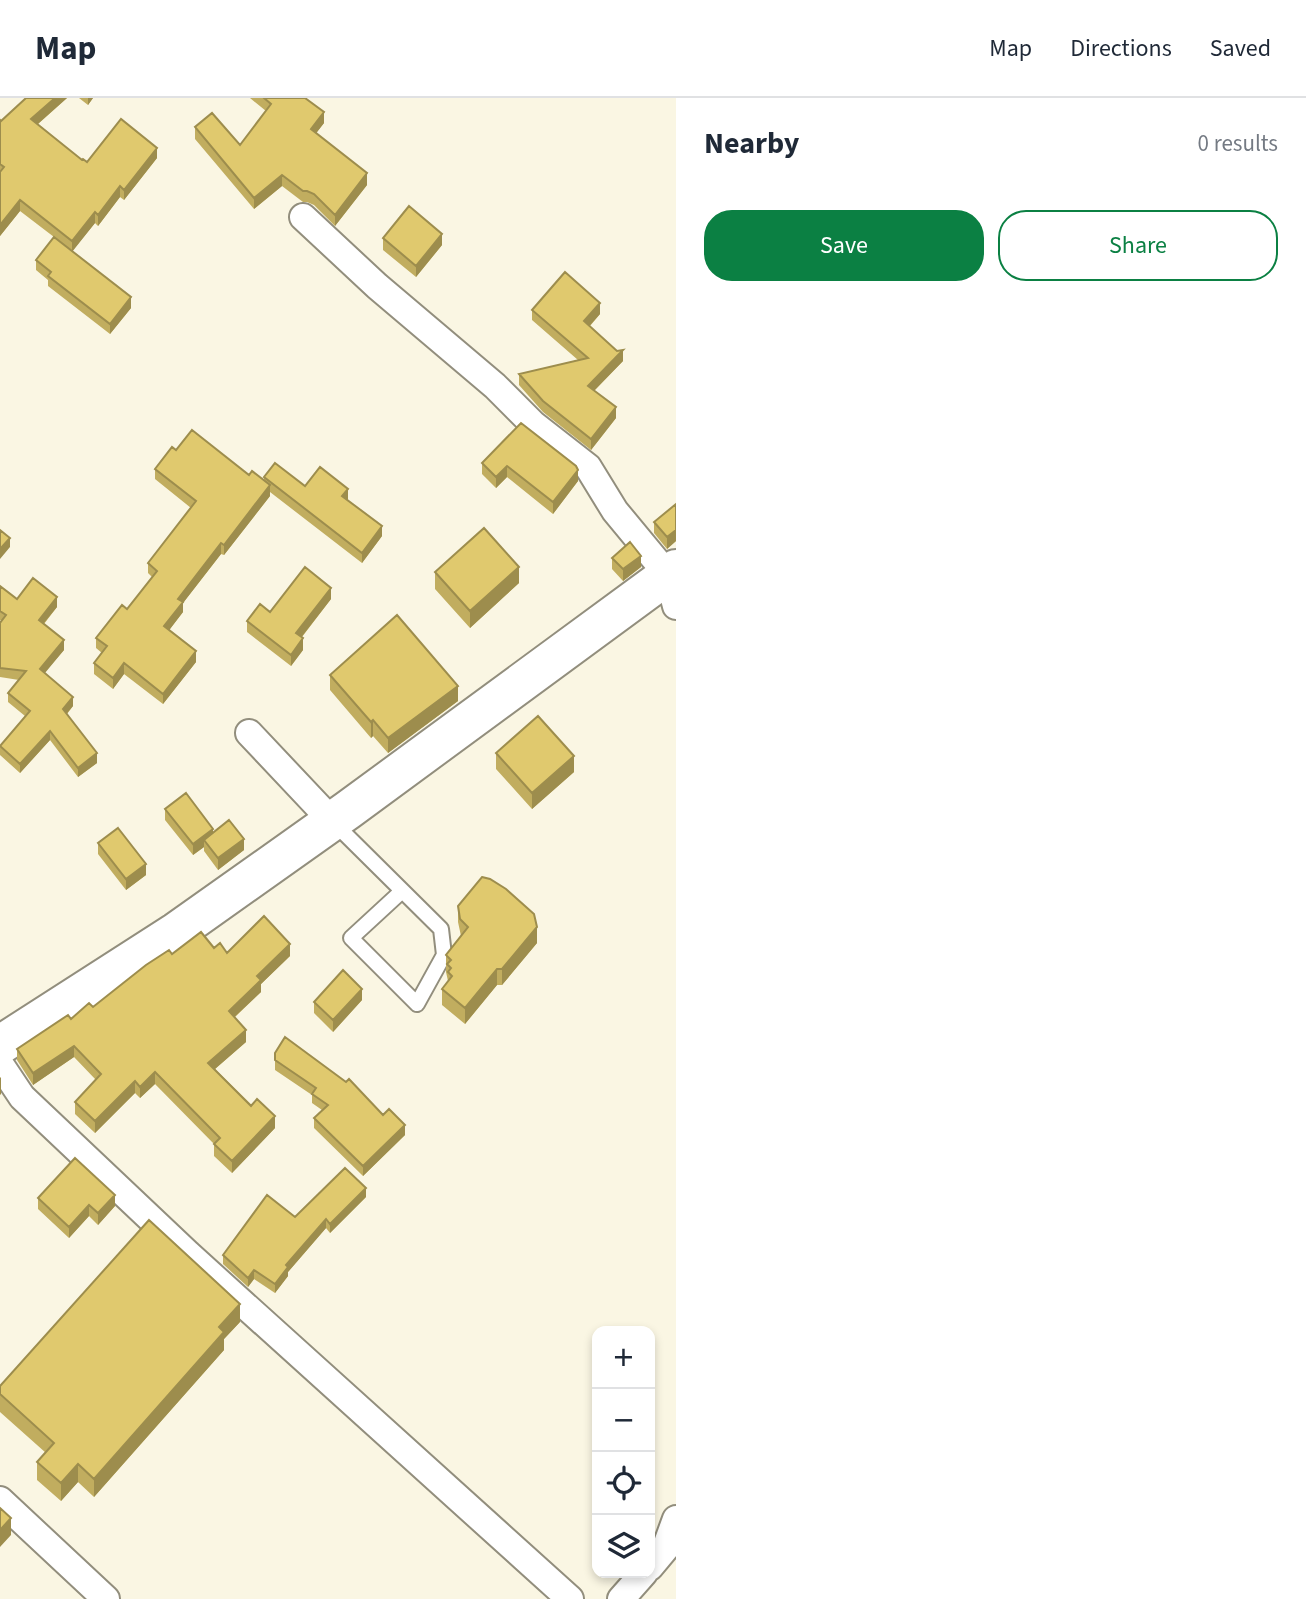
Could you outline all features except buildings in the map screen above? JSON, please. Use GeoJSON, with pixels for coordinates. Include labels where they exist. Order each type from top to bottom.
{"type":"FeatureCollection","features":[{"type":"Feature","properties":{"kind":"highway"},"geometry":{"type":"LineString","coordinates":[[0,1045],[176,932],[673,584]]}},
{"type":"Feature","properties":{"kind":"street"},"geometry":{"type":"LineString","coordinates":[[303,216],[377,286],[495,386],[533,424],[588,467],[615,511],[673,584]]}},
{"type":"Feature","properties":{"kind":"street"},"geometry":{"type":"LineString","coordinates":[[249,733],[332,821]]}},
{"type":"Feature","properties":{"kind":"street"},"geometry":{"type":"LineString","coordinates":[[0,1064],[22,1097],[188,1254],[570,1599]]}},
{"type":"Feature","properties":{"kind":"street"},"geometry":{"type":"LineString","coordinates":[[0,1500],[106,1599]]}},
{"type":"Feature","properties":{"kind":"street"},"geometry":{"type":"LineString","coordinates":[[655,1561],[665,1549],[676,1519]]}},
{"type":"Feature","properties":{"kind":"street"},"geometry":{"type":"LineString","coordinates":[[621,1599],[640,1578]]}},
{"type":"Feature","properties":{"kind":"lane"},"geometry":{"type":"LineString","coordinates":[[332,821],[402,891],[440,929],[444,955],[417,1004],[351,938],[402,891]]}}]}
